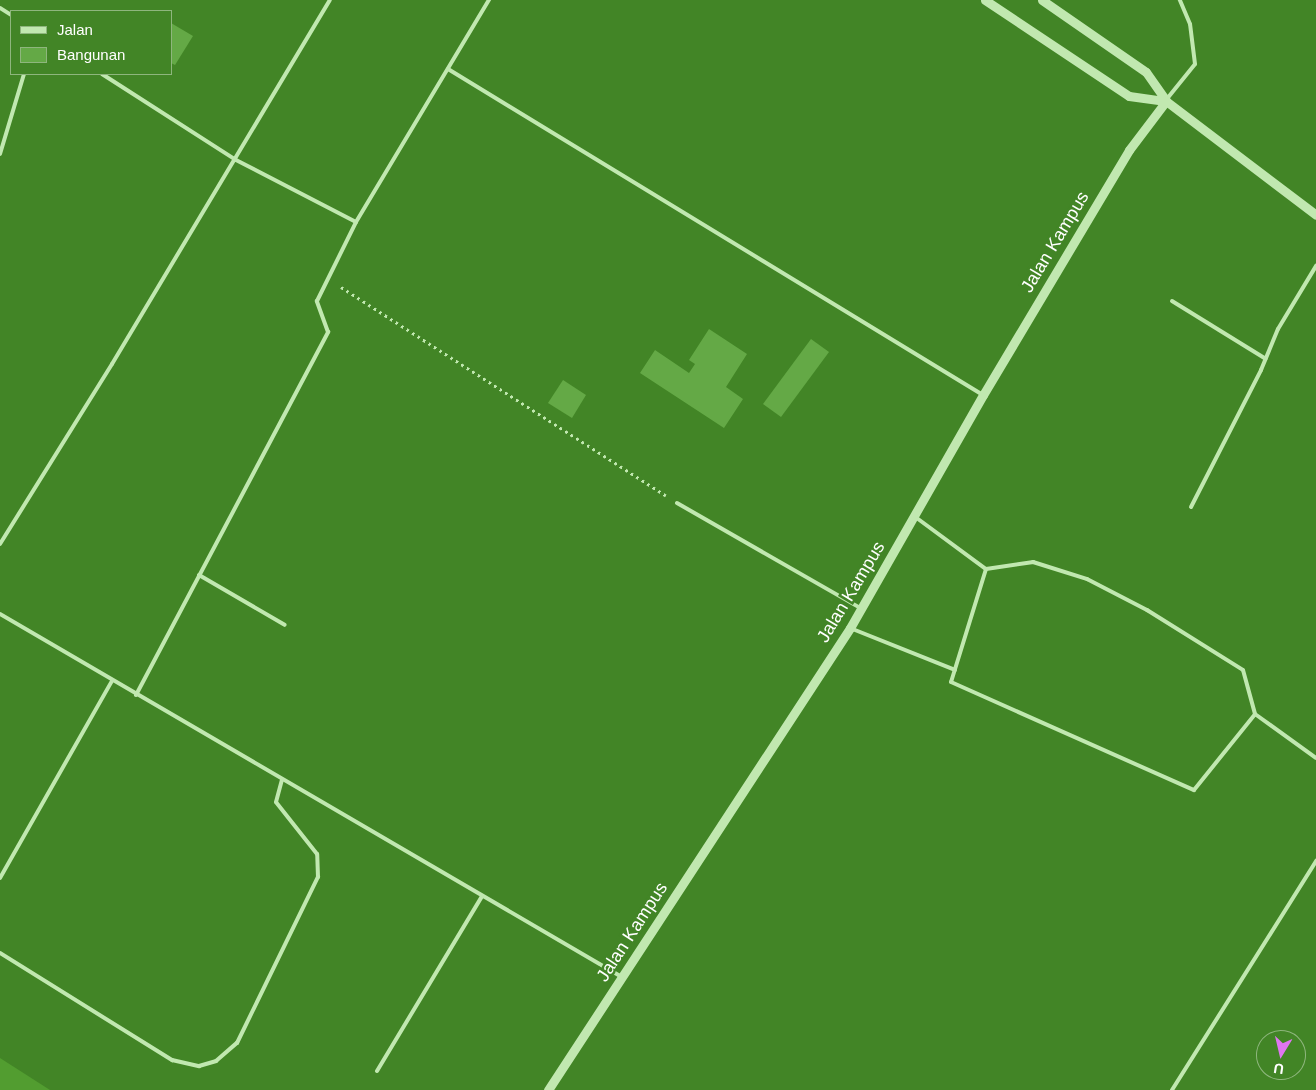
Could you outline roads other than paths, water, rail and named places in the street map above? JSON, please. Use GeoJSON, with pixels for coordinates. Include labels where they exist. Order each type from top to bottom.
{"type":"FeatureCollection","features":[{"type":"Feature","properties":{"kind":"street"},"geometry":{"type":"LineString","coordinates":[[985,0],[1129,96],[1166,101]]}},
{"type":"Feature","properties":{"kind":"street"},"geometry":{"type":"LineString","coordinates":[[1042,0],[1146,72],[1166,101],[1316,215]]}},
{"type":"Feature","properties":{"kind":"street","name":"Jalan Kampus"},"geometry":{"type":"LineString","coordinates":[[548,1090],[850,628],[983,395],[1129,150],[1166,101]]}},
{"type":"Feature","properties":{"kind":"lane"},"geometry":{"type":"LineString","coordinates":[[0,544],[236,160],[330,0]]}},
{"type":"Feature","properties":{"kind":"lane"},"geometry":{"type":"LineString","coordinates":[[136,695],[328,332],[317,300],[356,222],[489,0]]}},
{"type":"Feature","properties":{"kind":"lane"},"geometry":{"type":"LineString","coordinates":[[1166,101],[1195,64],[1190,24],[1180,0]]}},
{"type":"Feature","properties":{"kind":"lane"},"geometry":{"type":"LineString","coordinates":[[448,69],[983,395]]}},
{"type":"Feature","properties":{"kind":"lane"},"geometry":{"type":"LineString","coordinates":[[0,154],[24,75]]}},
{"type":"Feature","properties":{"kind":"lane"},"geometry":{"type":"LineString","coordinates":[[104,75],[236,160],[356,222]]}},
{"type":"Feature","properties":{"kind":"lane"},"geometry":{"type":"LineString","coordinates":[[1191,507],[1266,359],[1278,330],[1316,266]]}},
{"type":"Feature","properties":{"kind":"lane"},"geometry":{"type":"LineString","coordinates":[[1172,301],[1266,359]]}},
{"type":"Feature","properties":{"kind":"lane"},"geometry":{"type":"LineString","coordinates":[[677,503],[860,608]]}},
{"type":"Feature","properties":{"kind":"lane"},"geometry":{"type":"LineString","coordinates":[[914,516],[986,569],[1033,562],[1087,579],[1147,610],[1243,670],[1255,714],[1316,758]]}},
{"type":"Feature","properties":{"kind":"lane"},"geometry":{"type":"LineString","coordinates":[[986,569],[952,682],[1194,790],[1255,714]]}},
{"type":"Feature","properties":{"kind":"lane"},"geometry":{"type":"LineString","coordinates":[[199,575],[285,624]]}},
{"type":"Feature","properties":{"kind":"lane"},"geometry":{"type":"LineString","coordinates":[[0,614],[622,977]]}},
{"type":"Feature","properties":{"kind":"lane"},"geometry":{"type":"LineString","coordinates":[[850,628],[955,670]]}},
{"type":"Feature","properties":{"kind":"lane"},"geometry":{"type":"LineString","coordinates":[[0,878],[112,681]]}},
{"type":"Feature","properties":{"kind":"lane"},"geometry":{"type":"LineString","coordinates":[[0,953],[172,1060],[199,1066],[216,1061],[236,1043],[318,877],[317,854],[276,802],[282,780]]}},
{"type":"Feature","properties":{"kind":"lane"},"geometry":{"type":"LineString","coordinates":[[1172,1090],[1316,862]]}},
{"type":"Feature","properties":{"kind":"lane"},"geometry":{"type":"LineString","coordinates":[[378,1071],[482,896]]}}]}
